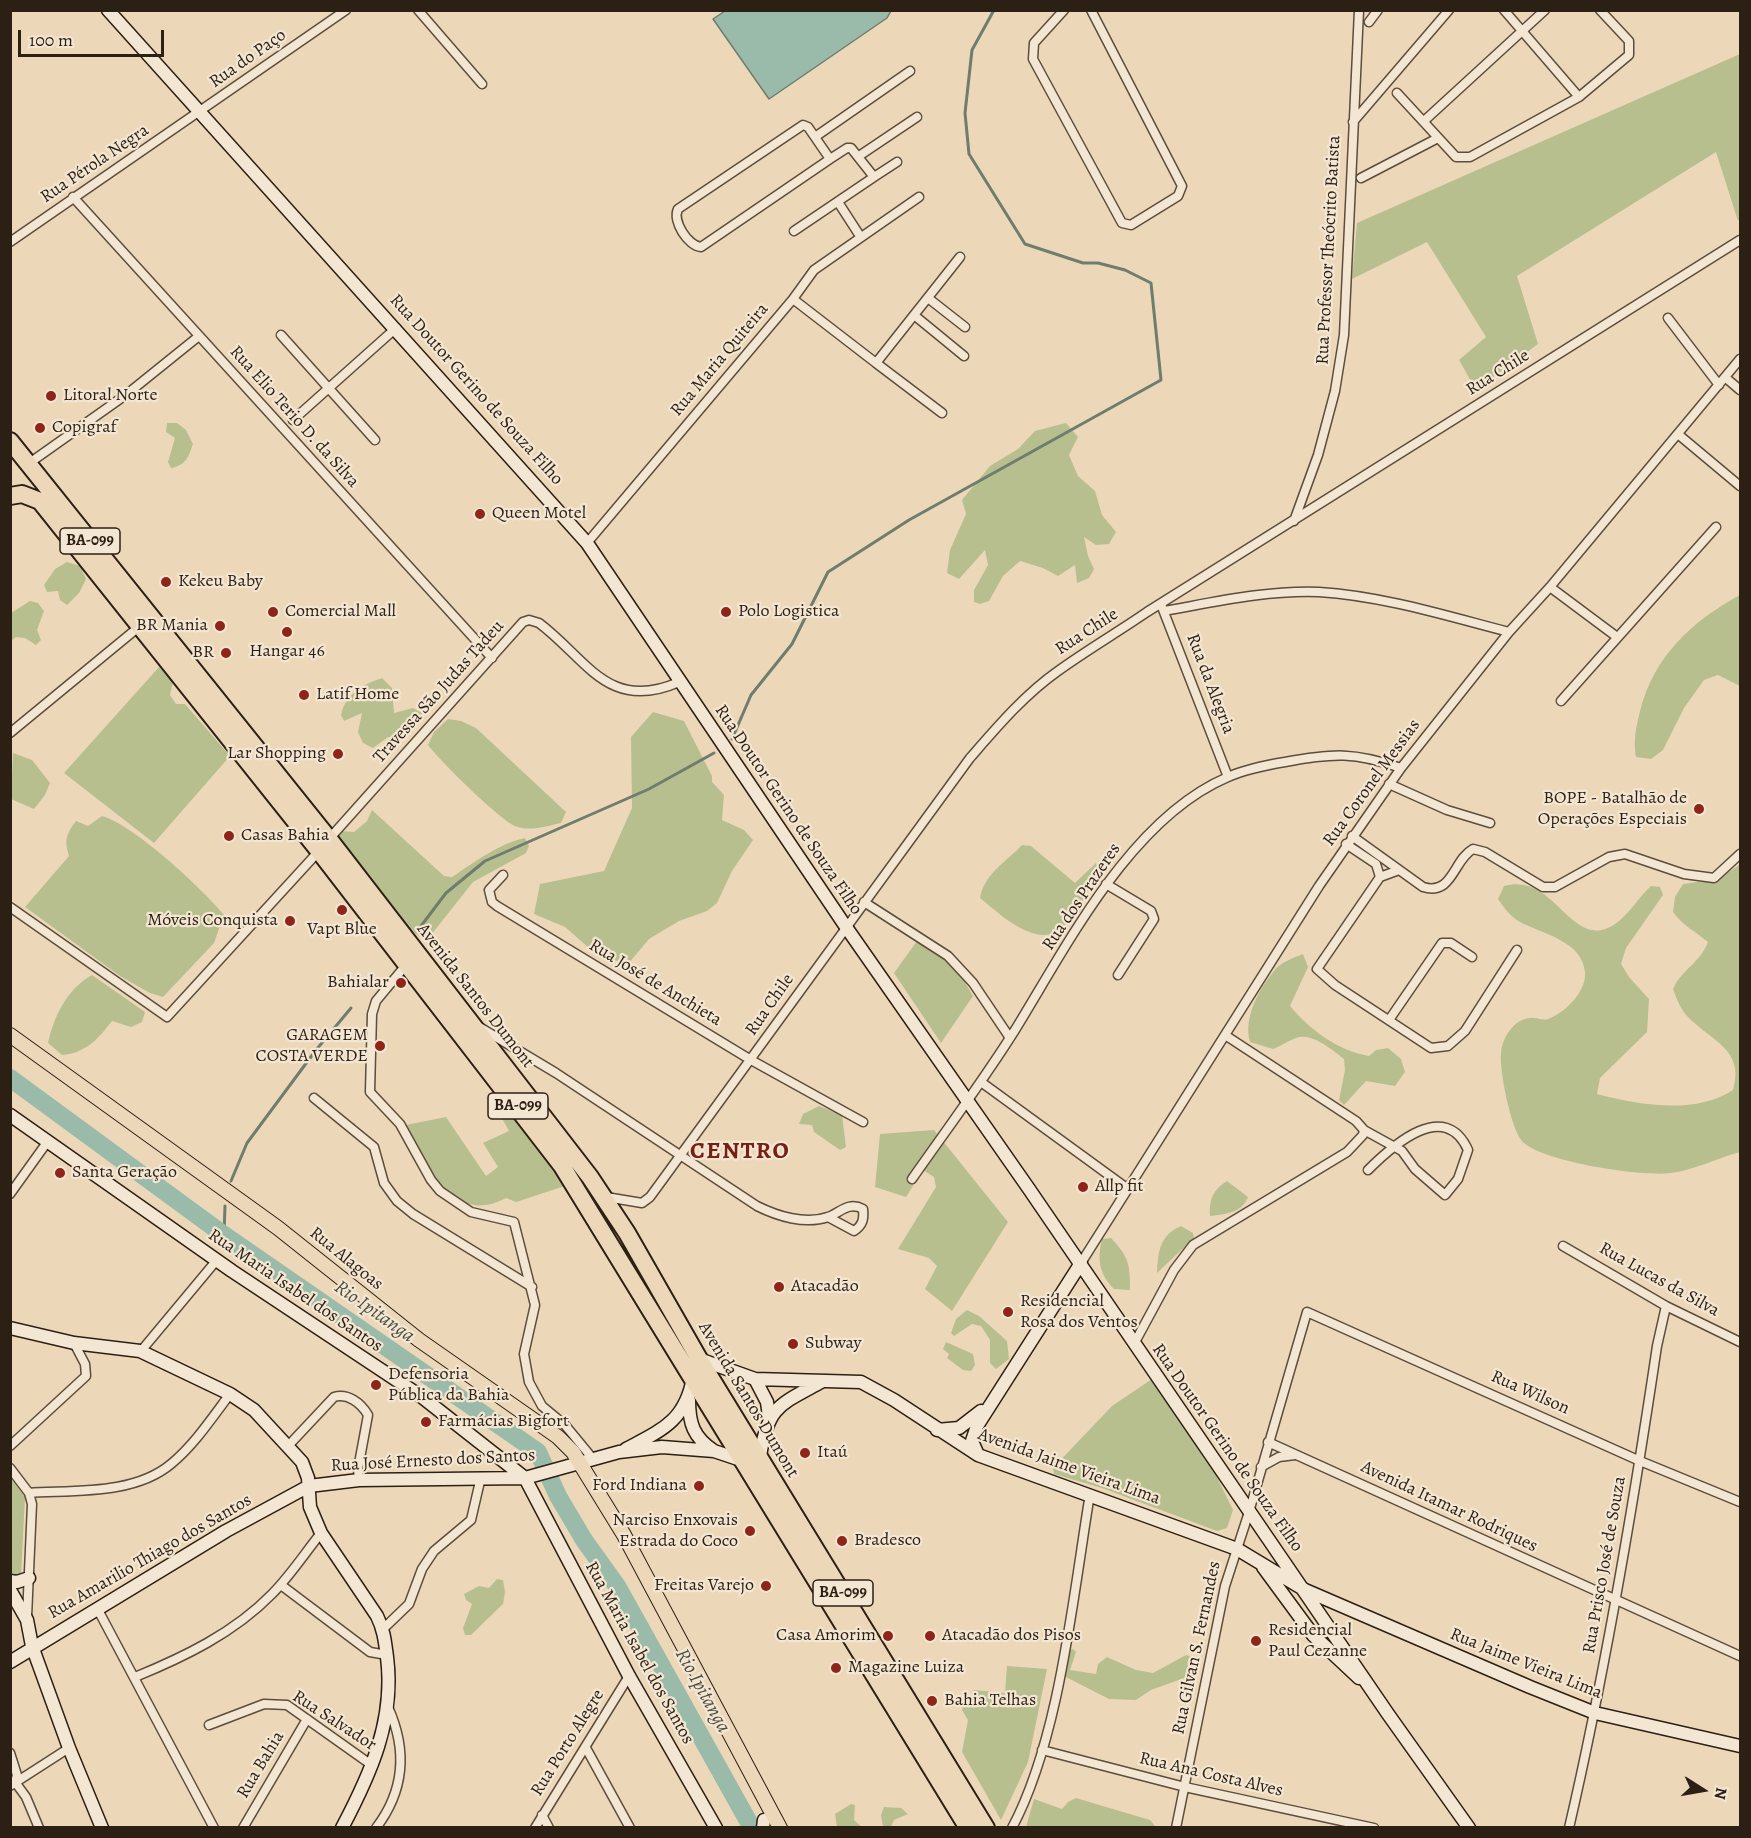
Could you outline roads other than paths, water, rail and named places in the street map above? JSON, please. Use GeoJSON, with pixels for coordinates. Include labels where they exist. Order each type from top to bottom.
{"type":"FeatureCollection","features":[{"type":"Feature","properties":{"kind":"highway","name":"Avenida Santos Dumont"},"geometry":{"type":"LineString","coordinates":[[10,441],[324,845],[406,965],[562,1166],[693,1378],[752,1458],[986,1827]]}},
{"type":"Feature","properties":{"kind":"highway","name":"Avenida Santos Dumont"},"geometry":{"type":"LineString","coordinates":[[10,496],[22,494],[40,501],[140,626],[470,1022],[603,1197],[699,1359],[752,1458],[968,1827]]}},
{"type":"Feature","properties":{"kind":"main road","name":"Rua Doutor Gerino de Souza Filho"},"geometry":{"type":"LineString","coordinates":[[108,10],[199,114],[396,328],[587,543],[846,927],[1081,1263],[1249,1512],[1469,1827]]}},
{"type":"Feature","properties":{"kind":"main road","name":"Rua Alagoas"},"geometry":{"type":"LineString","coordinates":[[10,1035],[278,1228],[419,1340],[558,1437],[580,1463],[624,1535],[780,1827]]}},
{"type":"Feature","properties":{"kind":"main road","name":"Rua Maria Isabel dos Santos"},"geometry":{"type":"LineString","coordinates":[[10,1115],[216,1261],[422,1397],[529,1477],[630,1676],[716,1827]]}},
{"type":"Feature","properties":{"kind":"main road"},"geometry":{"type":"LineString","coordinates":[[978,1455],[972,1445],[973,1433],[1081,1263]]}},
{"type":"Feature","properties":{"kind":"main road"},"geometry":{"type":"LineString","coordinates":[[10,1328],[74,1343],[141,1351],[230,1394],[254,1410],[288,1446],[306,1470],[310,1507],[321,1533],[363,1591],[383,1629],[387,1655],[388,1707],[373,1766],[342,1827]]}},
{"type":"Feature","properties":{"kind":"main road","name":"Avenida Jaime Vieira Lima"},"geometry":{"type":"LineString","coordinates":[[699,1359],[755,1379],[861,1382],[894,1400],[978,1455],[1237,1549],[1305,1590]]}},
{"type":"Feature","properties":{"kind":"main road","name":"Rua José Ernesto dos Santos"},"geometry":{"type":"LineString","coordinates":[[619,1452],[672,1422],[689,1398],[693,1378]]}},
{"type":"Feature","properties":{"kind":"main road"},"geometry":{"type":"LineString","coordinates":[[752,1458],[768,1417],[767,1402],[755,1379]]}},
{"type":"Feature","properties":{"kind":"main road"},"geometry":{"type":"LineString","coordinates":[[768,1417],[797,1395],[822,1381]]}},
{"type":"Feature","properties":{"kind":"main road"},"geometry":{"type":"LineString","coordinates":[[689,1398],[689,1421],[695,1434],[714,1451]]}},
{"type":"Feature","properties":{"kind":"main road"},"geometry":{"type":"LineString","coordinates":[[937,1430],[959,1428],[993,1401]]}},
{"type":"Feature","properties":{"kind":"main road","name":"Rua José Ernesto dos Santos"},"geometry":{"type":"LineString","coordinates":[[309,1486],[359,1479],[529,1477],[619,1452],[662,1447],[714,1451],[752,1458]]}},
{"type":"Feature","properties":{"kind":"main road","name":"Rua Amarilio Thiago dos Santos"},"geometry":{"type":"LineString","coordinates":[[10,1662],[32,1646],[226,1531],[309,1486]]}},
{"type":"Feature","properties":{"kind":"main road","name":"Rua Doutor Gerino de Souza Filho"},"geometry":{"type":"LineString","coordinates":[[1260,1563],[1313,1635],[1335,1658],[1370,1686]]}},
{"type":"Feature","properties":{"kind":"main road"},"geometry":{"type":"LineString","coordinates":[[10,1581],[23,1581],[29,1578]]}},
{"type":"Feature","properties":{"kind":"main road"},"geometry":{"type":"LineString","coordinates":[[10,1590],[27,1620],[32,1646],[69,1748],[102,1827]]}},
{"type":"Feature","properties":{"kind":"main road","name":"Rua Jaime Vieira Lima"},"geometry":{"type":"LineString","coordinates":[[1305,1590],[1595,1713],[1740,1746]]}},
{"type":"Feature","properties":{"kind":"main road"},"geometry":{"type":"LineString","coordinates":[[763,1824],[766,1804]]}},
{"type":"Feature","properties":{"kind":"street","name":"Rua do Paço"},"geometry":{"type":"LineString","coordinates":[[199,114],[346,10]]}},
{"type":"Feature","properties":{"kind":"street"},"geometry":{"type":"LineString","coordinates":[[418,10],[482,84]]}},
{"type":"Feature","properties":{"kind":"street"},"geometry":{"type":"LineString","coordinates":[[1064,10],[1034,43],[1033,59],[1122,223],[1131,225],[1178,196],[1182,186],[1091,10]]}},
{"type":"Feature","properties":{"kind":"street","name":"Rua Professor Theócrito Batista"},"geometry":{"type":"LineString","coordinates":[[1294,521],[1318,455],[1335,391],[1344,335],[1359,10]]}},
{"type":"Feature","properties":{"kind":"street"},"geometry":{"type":"LineString","coordinates":[[1369,22],[1378,10]]}},
{"type":"Feature","properties":{"kind":"street"},"geometry":{"type":"LineString","coordinates":[[1353,122],[1449,10]]}},
{"type":"Feature","properties":{"kind":"street"},"geometry":{"type":"LineString","coordinates":[[1504,10],[1580,97]]}},
{"type":"Feature","properties":{"kind":"street"},"geometry":{"type":"LineString","coordinates":[[1424,121],[1545,10]]}},
{"type":"Feature","properties":{"kind":"street"},"geometry":{"type":"LineString","coordinates":[[1397,93],[1456,157],[1465,159],[1580,97],[1629,55],[1631,50],[1629,41],[1600,10]]}},
{"type":"Feature","properties":{"kind":"street"},"geometry":{"type":"LineString","coordinates":[[815,137],[910,71]]}},
{"type":"Feature","properties":{"kind":"street","name":"Rua Pérola Negra"},"geometry":{"type":"LineString","coordinates":[[10,242],[73,197],[199,114]]}},
{"type":"Feature","properties":{"kind":"street"},"geometry":{"type":"LineString","coordinates":[[859,156],[917,117]]}},
{"type":"Feature","properties":{"kind":"street"},"geometry":{"type":"LineString","coordinates":[[830,159],[808,126],[800,125],[678,209],[676,221],[691,243],[701,247],[830,159],[846,148],[851,148],[859,156],[874,177]]}},
{"type":"Feature","properties":{"kind":"street"},"geometry":{"type":"LineString","coordinates":[[1361,178],[1438,138]]}},
{"type":"Feature","properties":{"kind":"street"},"geometry":{"type":"LineString","coordinates":[[794,231],[897,162]]}},
{"type":"Feature","properties":{"kind":"street","name":"Rua Elio Terio D. da Silva"},"geometry":{"type":"LineString","coordinates":[[73,197],[492,658]]}},
{"type":"Feature","properties":{"kind":"street"},"geometry":{"type":"LineString","coordinates":[[793,299],[814,270],[919,197]]}},
{"type":"Feature","properties":{"kind":"street"},"geometry":{"type":"LineString","coordinates":[[838,202],[860,236]]}},
{"type":"Feature","properties":{"kind":"street","name":"Rua Chile"},"geometry":{"type":"LineString","coordinates":[[603,1197],[642,1203],[682,1155],[970,758],[1004,719],[1057,671],[1162,608],[1294,521],[1740,240]]}},
{"type":"Feature","properties":{"kind":"street"},"geometry":{"type":"LineString","coordinates":[[876,363],[960,257]]}},
{"type":"Feature","properties":{"kind":"street"},"geometry":{"type":"LineString","coordinates":[[928,298],[965,327]]}},
{"type":"Feature","properties":{"kind":"street","name":"Rua Maria Quiteira"},"geometry":{"type":"LineString","coordinates":[[587,543],[793,299],[942,413]]}},
{"type":"Feature","properties":{"kind":"street"},"geometry":{"type":"LineString","coordinates":[[914,315],[964,356]]}},
{"type":"Feature","properties":{"kind":"street"},"geometry":{"type":"LineString","coordinates":[[1668,318],[1723,382],[1740,390]]}},
{"type":"Feature","properties":{"kind":"street"},"geometry":{"type":"LineString","coordinates":[[293,420],[396,328]]}},
{"type":"Feature","properties":{"kind":"street"},"geometry":{"type":"LineString","coordinates":[[281,335],[375,440]]}},
{"type":"Feature","properties":{"kind":"street"},"geometry":{"type":"LineString","coordinates":[[28,464],[127,394],[199,336]]}},
{"type":"Feature","properties":{"kind":"street","name":"Rua Coronel Messias"},"geometry":{"type":"LineString","coordinates":[[1081,1263],[1346,844],[1389,784],[1509,632],[1679,435],[1740,359]]}},
{"type":"Feature","properties":{"kind":"street"},"geometry":{"type":"LineString","coordinates":[[1679,435],[1740,486]]}},
{"type":"Feature","properties":{"kind":"street"},"geometry":{"type":"LineString","coordinates":[[1561,701],[1716,527]]}},
{"type":"Feature","properties":{"kind":"street"},"geometry":{"type":"LineString","coordinates":[[1550,587],[1617,637]]}},
{"type":"Feature","properties":{"kind":"street"},"geometry":{"type":"LineString","coordinates":[[1162,608],[1257,595],[1318,592],[1385,602],[1509,632]]}},
{"type":"Feature","properties":{"kind":"street","name":"Rua da Alegria"},"geometry":{"type":"LineString","coordinates":[[1162,608],[1228,777]]}},
{"type":"Feature","properties":{"kind":"street","name":"Travessa São Judas Tadeu"},"geometry":{"type":"LineString","coordinates":[[10,907],[167,1017],[492,658],[512,632],[529,620],[550,631],[596,676],[609,684],[638,691],[664,688],[679,682]]}},
{"type":"Feature","properties":{"kind":"street"},"geometry":{"type":"LineString","coordinates":[[10,733],[140,626]]}},
{"type":"Feature","properties":{"kind":"street","name":"Rua dos Prazeres"},"geometry":{"type":"LineString","coordinates":[[912,1179],[1010,1038],[1106,884],[1135,848],[1161,824],[1195,797],[1228,777],[1274,764],[1339,754],[1359,755],[1401,768]]}},
{"type":"Feature","properties":{"kind":"street"},"geometry":{"type":"LineString","coordinates":[[1389,784],[1447,810],[1490,823]]}},
{"type":"Feature","properties":{"kind":"street"},"geometry":{"type":"LineString","coordinates":[[1352,836],[1423,887],[1437,889],[1449,880],[1468,852],[1479,849],[1534,884],[1555,887],[1609,857],[1625,854],[1684,874],[1714,878],[1740,854]]}},
{"type":"Feature","properties":{"kind":"street"},"geometry":{"type":"LineString","coordinates":[[1346,844],[1376,864],[1380,877]]}},
{"type":"Feature","properties":{"kind":"street"},"geometry":{"type":"LineString","coordinates":[[1399,870],[1380,877],[1317,969],[1335,985],[1431,1048],[1448,1046],[1465,1031],[1517,950]]}},
{"type":"Feature","properties":{"kind":"street","name":"Rua José de Anchieta"},"geometry":{"type":"LineString","coordinates":[[503,875],[489,890],[492,902],[497,906],[751,1060],[863,1122]]}},
{"type":"Feature","properties":{"kind":"street"},"geometry":{"type":"LineString","coordinates":[[1106,884],[1151,911],[1155,919],[1118,975]]}},
{"type":"Feature","properties":{"kind":"street"},"geometry":{"type":"LineString","coordinates":[[864,902],[948,956],[973,983],[1010,1038]]}},
{"type":"Feature","properties":{"kind":"street"},"geometry":{"type":"LineString","coordinates":[[1389,1020],[1442,943],[1451,943],[1472,957]]}},
{"type":"Feature","properties":{"kind":"street"},"geometry":{"type":"LineString","coordinates":[[406,965],[376,1001],[372,1014],[369,1092],[400,1124],[431,1180],[440,1191],[471,1212],[514,1222],[535,1305],[524,1354],[529,1382],[542,1406],[565,1425],[580,1463]]}},
{"type":"Feature","properties":{"kind":"street"},"geometry":{"type":"LineString","coordinates":[[470,1022],[556,1073],[772,1213],[791,1218],[828,1217],[854,1231],[863,1223],[864,1217],[862,1209],[853,1206],[838,1210],[828,1217]]}},
{"type":"Feature","properties":{"kind":"street"},"geometry":{"type":"LineString","coordinates":[[1225,1035],[1356,1121],[1364,1130],[1395,1147],[1445,1195],[1458,1179],[1468,1150],[1462,1137],[1450,1128],[1435,1125],[1395,1147],[1368,1170]]}},
{"type":"Feature","properties":{"kind":"street"},"geometry":{"type":"LineString","coordinates":[[981,1082],[1128,1189]]}},
{"type":"Feature","properties":{"kind":"street"},"geometry":{"type":"LineString","coordinates":[[314,1098],[374,1147],[384,1183],[397,1201],[413,1214],[532,1287]]}},
{"type":"Feature","properties":{"kind":"street"},"geometry":{"type":"LineString","coordinates":[[1134,1344],[1174,1270],[1193,1245],[1347,1152],[1363,1135],[1364,1130]]}},
{"type":"Feature","properties":{"kind":"street"},"geometry":{"type":"LineString","coordinates":[[10,1194],[48,1141]]}},
{"type":"Feature","properties":{"kind":"street","name":"Rua Lucas da Silva"},"geometry":{"type":"LineString","coordinates":[[1563,1246],[1666,1306],[1740,1342]]}},
{"type":"Feature","properties":{"kind":"street"},"geometry":{"type":"LineString","coordinates":[[141,1351],[216,1261]]}},
{"type":"Feature","properties":{"kind":"street","name":"Rua Prisco José de Souza"},"geometry":{"type":"LineString","coordinates":[[1569,1827],[1617,1602],[1657,1346],[1666,1306]]}},
{"type":"Feature","properties":{"kind":"street","name":"Rua Wilson"},"geometry":{"type":"LineString","coordinates":[[1306,1312],[1640,1461],[1740,1502]]}},
{"type":"Feature","properties":{"kind":"street","name":"Rua Gilvan S. Fernandes"},"geometry":{"type":"LineString","coordinates":[[1176,1827],[1225,1586],[1249,1512],[1306,1312]]}},
{"type":"Feature","properties":{"kind":"street"},"geometry":{"type":"LineString","coordinates":[[10,1446],[86,1376],[85,1364],[74,1343]]}},
{"type":"Feature","properties":{"kind":"street"},"geometry":{"type":"LineString","coordinates":[[29,1493],[118,1486],[154,1475],[170,1465],[188,1447],[230,1394]]}},
{"type":"Feature","properties":{"kind":"street"},"geometry":{"type":"LineString","coordinates":[[288,1446],[334,1397],[342,1395],[350,1397],[368,1414],[358,1469],[359,1479]]}},
{"type":"Feature","properties":{"kind":"street","name":"Avenida Itamar Rodriques"},"geometry":{"type":"LineString","coordinates":[[1268,1442],[1740,1656]]}},
{"type":"Feature","properties":{"kind":"street"},"geometry":{"type":"LineString","coordinates":[[1261,1467],[1279,1457],[1296,1455]]}},
{"type":"Feature","properties":{"kind":"street"},"geometry":{"type":"LineString","coordinates":[[10,1468],[29,1493],[32,1512],[27,1620]]}},
{"type":"Feature","properties":{"kind":"street"},"geometry":{"type":"LineString","coordinates":[[383,1629],[409,1604],[422,1569],[434,1551],[471,1520],[481,1477]]}},
{"type":"Feature","properties":{"kind":"street"},"geometry":{"type":"LineString","coordinates":[[1012,1827],[1042,1749],[1060,1673],[1090,1494]]}},
{"type":"Feature","properties":{"kind":"street"},"geometry":{"type":"LineString","coordinates":[[135,1677],[184,1656],[213,1640],[243,1619],[281,1585],[321,1533]]}},
{"type":"Feature","properties":{"kind":"street"},"geometry":{"type":"LineString","coordinates":[[281,1585],[370,1652],[387,1655]]}},
{"type":"Feature","properties":{"kind":"street"},"geometry":{"type":"LineString","coordinates":[[97,1608],[214,1827]]}},
{"type":"Feature","properties":{"kind":"street","name":"Rua Porto Alegre"},"geometry":{"type":"LineString","coordinates":[[535,1827],[630,1676]]}},
{"type":"Feature","properties":{"kind":"street","name":"Rua Salvador"},"geometry":{"type":"LineString","coordinates":[[209,1725],[264,1704],[287,1705],[373,1766]]}},
{"type":"Feature","properties":{"kind":"street"},"geometry":{"type":"LineString","coordinates":[[376,1827],[391,1806],[402,1772],[401,1746],[388,1707]]}},
{"type":"Feature","properties":{"kind":"street","name":"Rua Bahia"},"geometry":{"type":"LineString","coordinates":[[243,1827],[308,1719]]}},
{"type":"Feature","properties":{"kind":"street"},"geometry":{"type":"LineString","coordinates":[[13,1784],[69,1748]]}},
{"type":"Feature","properties":{"kind":"street"},"geometry":{"type":"LineString","coordinates":[[586,1748],[630,1827]]}},
{"type":"Feature","properties":{"kind":"street","name":"Rua Ana Costa Alves"},"geometry":{"type":"LineString","coordinates":[[1042,1749],[1185,1787],[1374,1827]]}},
{"type":"Feature","properties":{"kind":"street"},"geometry":{"type":"LineString","coordinates":[[10,1753],[17,1774],[13,1784]]}},
{"type":"Feature","properties":{"kind":"street"},"geometry":{"type":"LineString","coordinates":[[13,1784],[26,1797],[39,1827]]}},
{"type":"Feature","properties":{"kind":"street"},"geometry":{"type":"LineString","coordinates":[[543,1815],[549,1827]]}},
{"type":"Feature","properties":{"kind":"waterway"},"geometry":{"type":"LineString","coordinates":[[732,739],[751,695],[792,644],[828,572],[909,520],[1161,380],[1151,283],[1125,270],[1098,263],[1083,263],[1025,244],[969,154],[965,113],[972,50],[994,10]]}},
{"type":"Feature","properties":{"kind":"waterway"},"geometry":{"type":"LineString","coordinates":[[421,926],[446,893],[485,861],[649,789],[714,753]]}},
{"type":"Feature","properties":{"kind":"waterway"},"geometry":{"type":"LineString","coordinates":[[231,1181],[247,1143],[316,1050],[351,1008]]}},
{"type":"Feature","properties":{"kind":"waterway","name":"Rio Ipitanga"},"geometry":{"type":"LineString","coordinates":[[10,1078],[224,1235],[538,1452],[558,1496],[584,1540],[617,1586],[752,1828]]}},
{"type":"Feature","properties":{"kind":"waterway"},"geometry":{"type":"LineString","coordinates":[[224,1235],[225,1206]]}},
{"type":"Feature","properties":{"kind":"place","name":"Litoral Norte"},"geometry":{"type":"Point","coordinates":[51,396]}},
{"type":"Feature","properties":{"kind":"place","name":"Copigraf"},"geometry":{"type":"Point","coordinates":[40,428]}},
{"type":"Feature","properties":{"kind":"place","name":"Queen Motel"},"geometry":{"type":"Point","coordinates":[480,514]}},
{"type":"Feature","properties":{"kind":"place","name":"Kekeu Baby"},"geometry":{"type":"Point","coordinates":[166,582]}},
{"type":"Feature","properties":{"kind":"place","name":"Comercial Mall"},"geometry":{"type":"Point","coordinates":[273,612]}},
{"type":"Feature","properties":{"kind":"place","name":"Polo Logistica"},"geometry":{"type":"Point","coordinates":[726,612]}},
{"type":"Feature","properties":{"kind":"place","name":"BR Mania"},"geometry":{"type":"Point","coordinates":[220,626]}},
{"type":"Feature","properties":{"kind":"place","name":"Hangar 46"},"geometry":{"type":"Point","coordinates":[287,632]}},
{"type":"Feature","properties":{"kind":"place","name":"BR"},"geometry":{"type":"Point","coordinates":[226,653]}},
{"type":"Feature","properties":{"kind":"place","name":"Latif Home"},"geometry":{"type":"Point","coordinates":[304,695]}},
{"type":"Feature","properties":{"kind":"place","name":"Lar Shopping"},"geometry":{"type":"Point","coordinates":[338,754]}},
{"type":"Feature","properties":{"kind":"place","name":"BOPE - Batalhão de Operações Especiais"},"geometry":{"type":"Point","coordinates":[1699,809]}},
{"type":"Feature","properties":{"kind":"place","name":"Casas Bahia"},"geometry":{"type":"Point","coordinates":[229,836]}},
{"type":"Feature","properties":{"kind":"place","name":"Vapt Blue"},"geometry":{"type":"Point","coordinates":[342,910]}},
{"type":"Feature","properties":{"kind":"place","name":"Móveis Conquista"},"geometry":{"type":"Point","coordinates":[290,921]}},
{"type":"Feature","properties":{"kind":"place","name":"Bahialar"},"geometry":{"type":"Point","coordinates":[401,983]}},
{"type":"Feature","properties":{"kind":"place","name":"GARAGEM COSTA VERDE"},"geometry":{"type":"Point","coordinates":[380,1046]}},
{"type":"Feature","properties":{"kind":"place","name":"Santa Geração"},"geometry":{"type":"Point","coordinates":[60,1173]}},
{"type":"Feature","properties":{"kind":"place","name":"Allp fit"},"geometry":{"type":"Point","coordinates":[1083,1187]}},
{"type":"Feature","properties":{"kind":"place","name":"Atacadão"},"geometry":{"type":"Point","coordinates":[779,1287]}},
{"type":"Feature","properties":{"kind":"place","name":"Residencial Rosa dos Ventos"},"geometry":{"type":"Point","coordinates":[1008,1312]}},
{"type":"Feature","properties":{"kind":"place","name":"Subway"},"geometry":{"type":"Point","coordinates":[793,1344]}},
{"type":"Feature","properties":{"kind":"place","name":"Defensoria Pública da Bahia"},"geometry":{"type":"Point","coordinates":[376,1385]}},
{"type":"Feature","properties":{"kind":"place","name":"Farmácias Bigfort"},"geometry":{"type":"Point","coordinates":[426,1422]}},
{"type":"Feature","properties":{"kind":"place","name":"Itaú"},"geometry":{"type":"Point","coordinates":[805,1453]}},
{"type":"Feature","properties":{"kind":"place","name":"Ford Indiana"},"geometry":{"type":"Point","coordinates":[699,1486]}},
{"type":"Feature","properties":{"kind":"place","name":"Narciso Enxovais Estrada do Coco"},"geometry":{"type":"Point","coordinates":[750,1531]}},
{"type":"Feature","properties":{"kind":"place","name":"Bradesco"},"geometry":{"type":"Point","coordinates":[842,1541]}},
{"type":"Feature","properties":{"kind":"place","name":"Freitas Varejo"},"geometry":{"type":"Point","coordinates":[766,1586]}},
{"type":"Feature","properties":{"kind":"place","name":"Casa Amorim"},"geometry":{"type":"Point","coordinates":[888,1636]}},
{"type":"Feature","properties":{"kind":"place","name":"Atacadão dos Pisos"},"geometry":{"type":"Point","coordinates":[930,1636]}},
{"type":"Feature","properties":{"kind":"place","name":"Residencial Paul Cezanne"},"geometry":{"type":"Point","coordinates":[1256,1641]}},
{"type":"Feature","properties":{"kind":"place","name":"Magazine Luiza"},"geometry":{"type":"Point","coordinates":[836,1668]}},
{"type":"Feature","properties":{"kind":"place","name":"Bahia Telhas"},"geometry":{"type":"Point","coordinates":[932,1701]}},
{"type":"Feature","properties":{"kind":"district","name":"CENTRO"},"geometry":{"type":"Point","coordinates":[740,1152]}}]}
